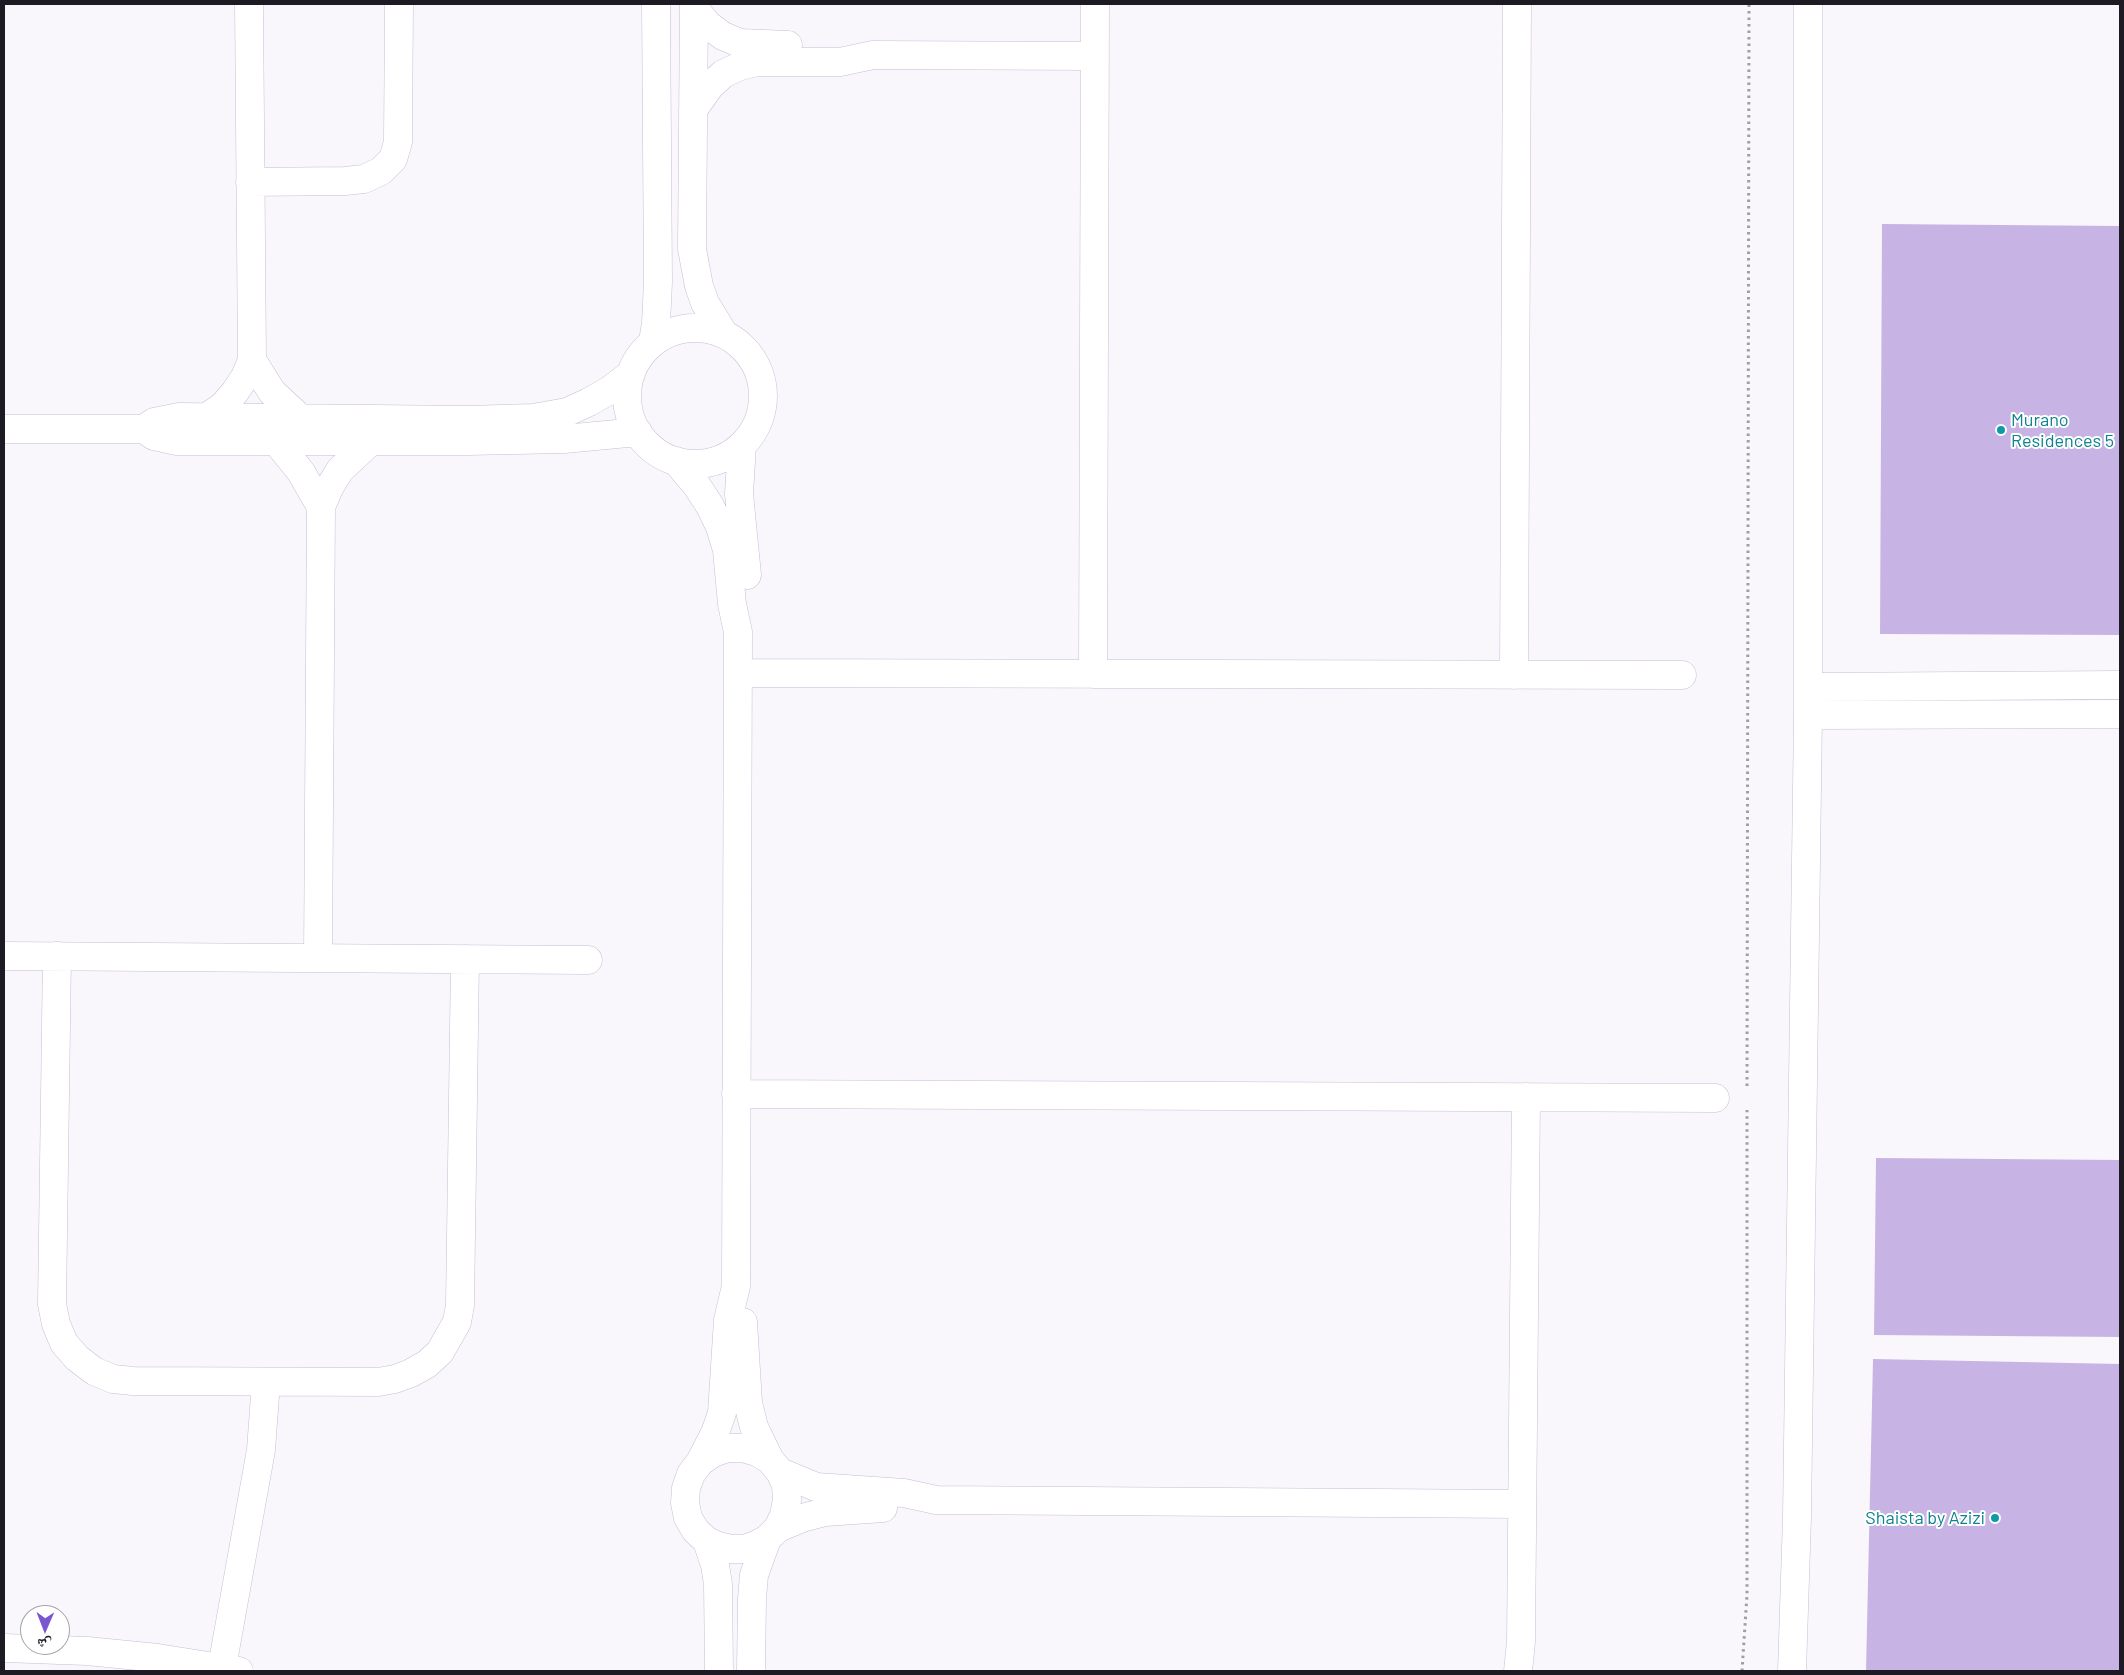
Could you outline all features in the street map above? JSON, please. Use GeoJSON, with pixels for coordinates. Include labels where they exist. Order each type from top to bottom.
{"type":"FeatureCollection","features":[{"type":"Feature","properties":{"kind":"street"},"geometry":{"type":"LineString","coordinates":[[207,417],[223,406],[235,392],[245,377],[252,360],[249,4]]}},
{"type":"Feature","properties":{"kind":"street"},"geometry":{"type":"LineString","coordinates":[[250,182],[364,179],[381,171],[393,159],[398,142],[399,4]]}},
{"type":"Feature","properties":{"kind":"street"},"geometry":{"type":"LineString","coordinates":[[653,342],[658,282],[656,4]]}},
{"type":"Feature","properties":{"kind":"street"},"geometry":{"type":"LineString","coordinates":[[1093,674],[1095,4]]}},
{"type":"Feature","properties":{"kind":"street"},"geometry":{"type":"LineString","coordinates":[[1514,675],[1517,4]]}},
{"type":"Feature","properties":{"kind":"street"},"geometry":{"type":"LineString","coordinates":[[1792,1671],[1798,1517],[1808,715],[1808,4]]}},
{"type":"Feature","properties":{"kind":"street"},"geometry":{"type":"LineString","coordinates":[[694,6],[692,249],[695,268],[705,303],[724,334]]}},
{"type":"Feature","properties":{"kind":"street"},"geometry":{"type":"LineString","coordinates":[[694,6],[716,30],[740,43],[842,47],[873,55]]}},
{"type":"Feature","properties":{"kind":"street"},"geometry":{"type":"LineString","coordinates":[[693,110],[710,86],[723,74],[740,66],[757,62],[840,62],[873,55],[1095,56]]}},
{"type":"Feature","properties":{"kind":"street"},"geometry":{"type":"LineString","coordinates":[[680,329],[710,329],[724,334],[740,344],[752,359],[760,375],[763,394],[761,413],[754,430],[742,445],[728,455],[712,461],[694,463],[676,461],[654,450],[638,432],[631,419],[627,404],[630,374],[643,351],[653,342],[680,329]]}},
{"type":"Feature","properties":{"kind":"street"},"geometry":{"type":"LineString","coordinates":[[252,360],[272,392],[300,418]]}},
{"type":"Feature","properties":{"kind":"street"},"geometry":{"type":"LineString","coordinates":[[4,429],[144,429],[160,438],[177,441],[371,441],[468,431],[567,412],[610,390],[630,374]]}},
{"type":"Feature","properties":{"kind":"street"},"geometry":{"type":"LineString","coordinates":[[144,429],[154,422],[166,418],[207,417],[300,418],[564,439],[638,432]]}},
{"type":"Feature","properties":{"kind":"street"},"geometry":{"type":"LineString","coordinates":[[276,441],[301,472],[321,507]]}},
{"type":"Feature","properties":{"kind":"street"},"geometry":{"type":"LineString","coordinates":[[318,958],[321,507],[329,488],[340,470],[371,441]]}},
{"type":"Feature","properties":{"kind":"street"},"geometry":{"type":"LineString","coordinates":[[738,632],[745,618],[749,601],[739,494],[742,445]]}},
{"type":"Feature","properties":{"kind":"street"},"geometry":{"type":"LineString","coordinates":[[676,461],[697,486],[710,506],[720,528],[727,550],[732,604],[738,632],[736,1286],[744,1329],[745,1378],[748,1403],[754,1427],[786,1485],[787,1500],[784,1515],[759,1559],[754,1583],[752,1671]]}},
{"type":"Feature","properties":{"kind":"street"},"geometry":{"type":"LineString","coordinates":[[738,673],[1682,675]]}},
{"type":"Feature","properties":{"kind":"street"},"geometry":{"type":"LineString","coordinates":[[1808,687],[2120,685]]}},
{"type":"Feature","properties":{"kind":"street"},"geometry":{"type":"LineString","coordinates":[[1808,715],[2120,714]]}},
{"type":"Feature","properties":{"kind":"street"},"geometry":{"type":"LineString","coordinates":[[4,956],[588,960]]}},
{"type":"Feature","properties":{"kind":"street"},"geometry":{"type":"LineString","coordinates":[[57,956],[52,1304],[56,1324],[64,1343],[77,1358],[94,1371],[113,1379],[133,1382],[378,1382],[411,1374],[433,1358],[449,1337],[457,1322],[460,1305],[465,959]]}},
{"type":"Feature","properties":{"kind":"street"},"geometry":{"type":"LineString","coordinates":[[736,1094],[1715,1098]]}},
{"type":"Feature","properties":{"kind":"street"},"geometry":{"type":"LineString","coordinates":[[1518,1671],[1521,1642],[1526,1097]]}},
{"type":"Feature","properties":{"kind":"street"},"geometry":{"type":"LineString","coordinates":[[736,1286],[728,1320],[722,1412],[715,1433],[700,1462],[691,1474],[686,1488],[685,1503],[688,1518],[696,1531],[707,1541],[718,1546],[744,1549],[802,1518],[825,1512],[849,1509],[895,1508],[936,1500],[1522,1504]]}},
{"type":"Feature","properties":{"kind":"street"},"geometry":{"type":"LineString","coordinates":[[4,1648],[87,1651],[158,1658],[232,1669],[261,1450],[266,1382]]}},
{"type":"Feature","properties":{"kind":"street"},"geometry":{"type":"LineString","coordinates":[[700,1462],[712,1453],[735,1448],[757,1452],[775,1466],[816,1487],[904,1493],[936,1500]]}},
{"type":"Feature","properties":{"kind":"street"},"geometry":{"type":"LineString","coordinates":[[707,1541],[715,1565],[718,1584],[719,1671]]}},
{"type":"Feature","properties":{"kind":"path"},"geometry":{"type":"LineString","coordinates":[[1747,1093],[1749,4]]}},
{"type":"Feature","properties":{"kind":"path"},"geometry":{"type":"LineString","coordinates":[[1742,1671],[1746,1595],[1747,1103]]}},
{"type":"Feature","properties":{"kind":"building","name":"Murano Residences 5"},"geometry":{"type":"Polygon","coordinates":[[[1882,224],[2120,226],[2120,635],[1880,634],[1882,224]]]}},
{"type":"Feature","properties":{"kind":"building"},"geometry":{"type":"Polygon","coordinates":[[[1876,1158],[2120,1160],[2120,1337],[1874,1335],[1876,1158]]]}},
{"type":"Feature","properties":{"kind":"building","name":"Shaista by Azizi"},"geometry":{"type":"Polygon","coordinates":[[[1873,1359],[2120,1364],[2120,1671],[1866,1671],[1873,1359]]]}},
{"type":"Feature","properties":{"kind":"place","name":"Murano Residences 5"},"geometry":{"type":"Point","coordinates":[2001,430]}},
{"type":"Feature","properties":{"kind":"place","name":"Shaista by Azizi"},"geometry":{"type":"Point","coordinates":[1995,1518]}}]}
